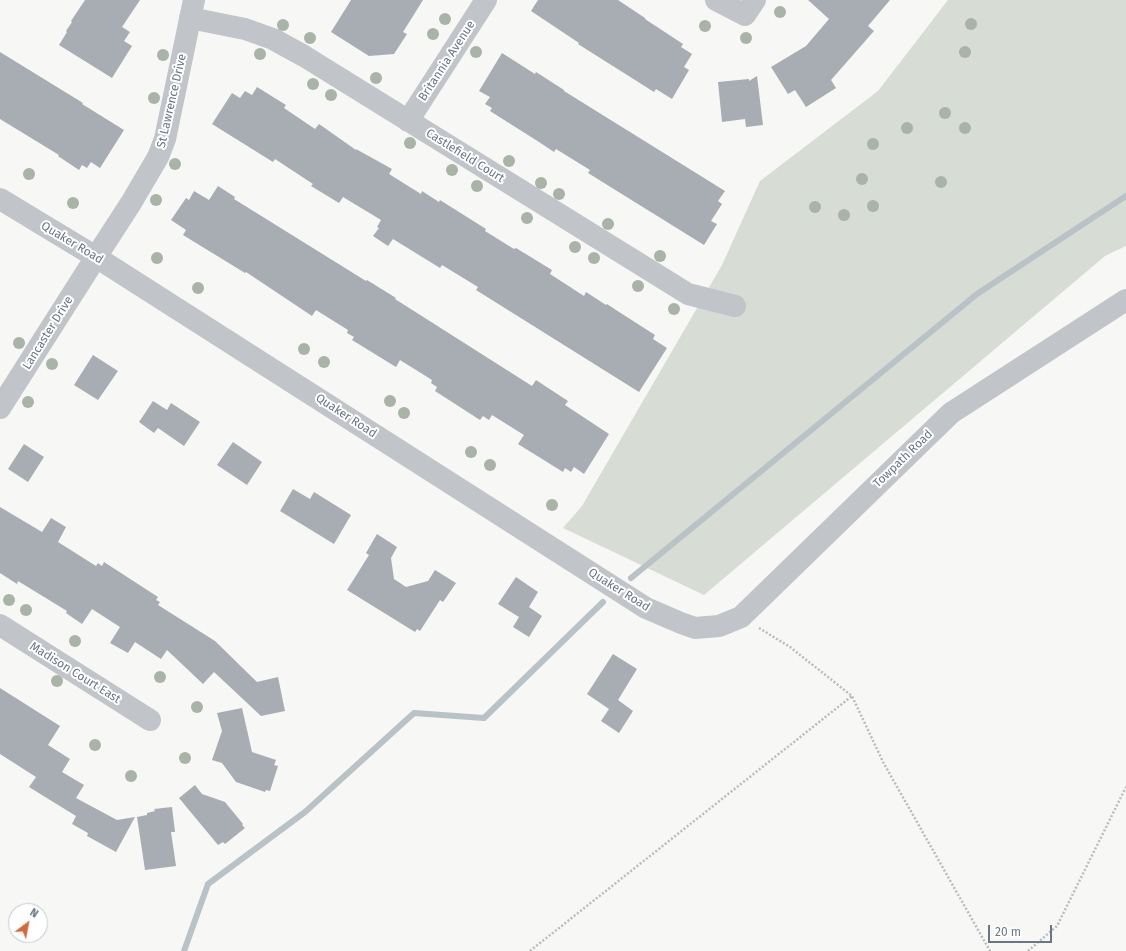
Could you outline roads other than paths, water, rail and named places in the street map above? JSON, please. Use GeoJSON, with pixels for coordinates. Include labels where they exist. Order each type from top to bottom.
{"type":"FeatureCollection","features":[{"type":"Feature","properties":{"kind":"street","name":"Britannia Avenue"},"geometry":{"type":"LineString","coordinates":[[408,121],[486,0]]}},
{"type":"Feature","properties":{"kind":"street"},"geometry":{"type":"LineString","coordinates":[[716,0],[745,15],[755,0]]}},
{"type":"Feature","properties":{"kind":"street","name":"Castlefield Court"},"geometry":{"type":"LineString","coordinates":[[192,9],[273,40],[304,56],[688,294],[735,306]]}},
{"type":"Feature","properties":{"kind":"street","name":"St Lawrence Drive"},"geometry":{"type":"LineString","coordinates":[[96,257],[149,174],[166,139],[192,9]]}},
{"type":"Feature","properties":{"kind":"street","name":"Quaker Road"},"geometry":{"type":"LineString","coordinates":[[0,199],[96,257],[646,608],[695,628]]}},
{"type":"Feature","properties":{"kind":"street","name":"Lancaster Drive"},"geometry":{"type":"LineString","coordinates":[[0,408],[96,257]]}},
{"type":"Feature","properties":{"kind":"street","name":"Towpath Road"},"geometry":{"type":"LineString","coordinates":[[695,628],[719,626],[741,617],[951,413],[1126,300]]}},
{"type":"Feature","properties":{"kind":"street","name":"Madison Court East"},"geometry":{"type":"LineString","coordinates":[[0,625],[150,720]]}},
{"type":"Feature","properties":{"kind":"waterway"},"geometry":{"type":"LineString","coordinates":[[631,578],[977,294],[1126,196]]}},
{"type":"Feature","properties":{"kind":"waterway"},"geometry":{"type":"LineString","coordinates":[[184,951],[208,884],[305,812],[414,713],[484,718],[603,602]]}}]}
